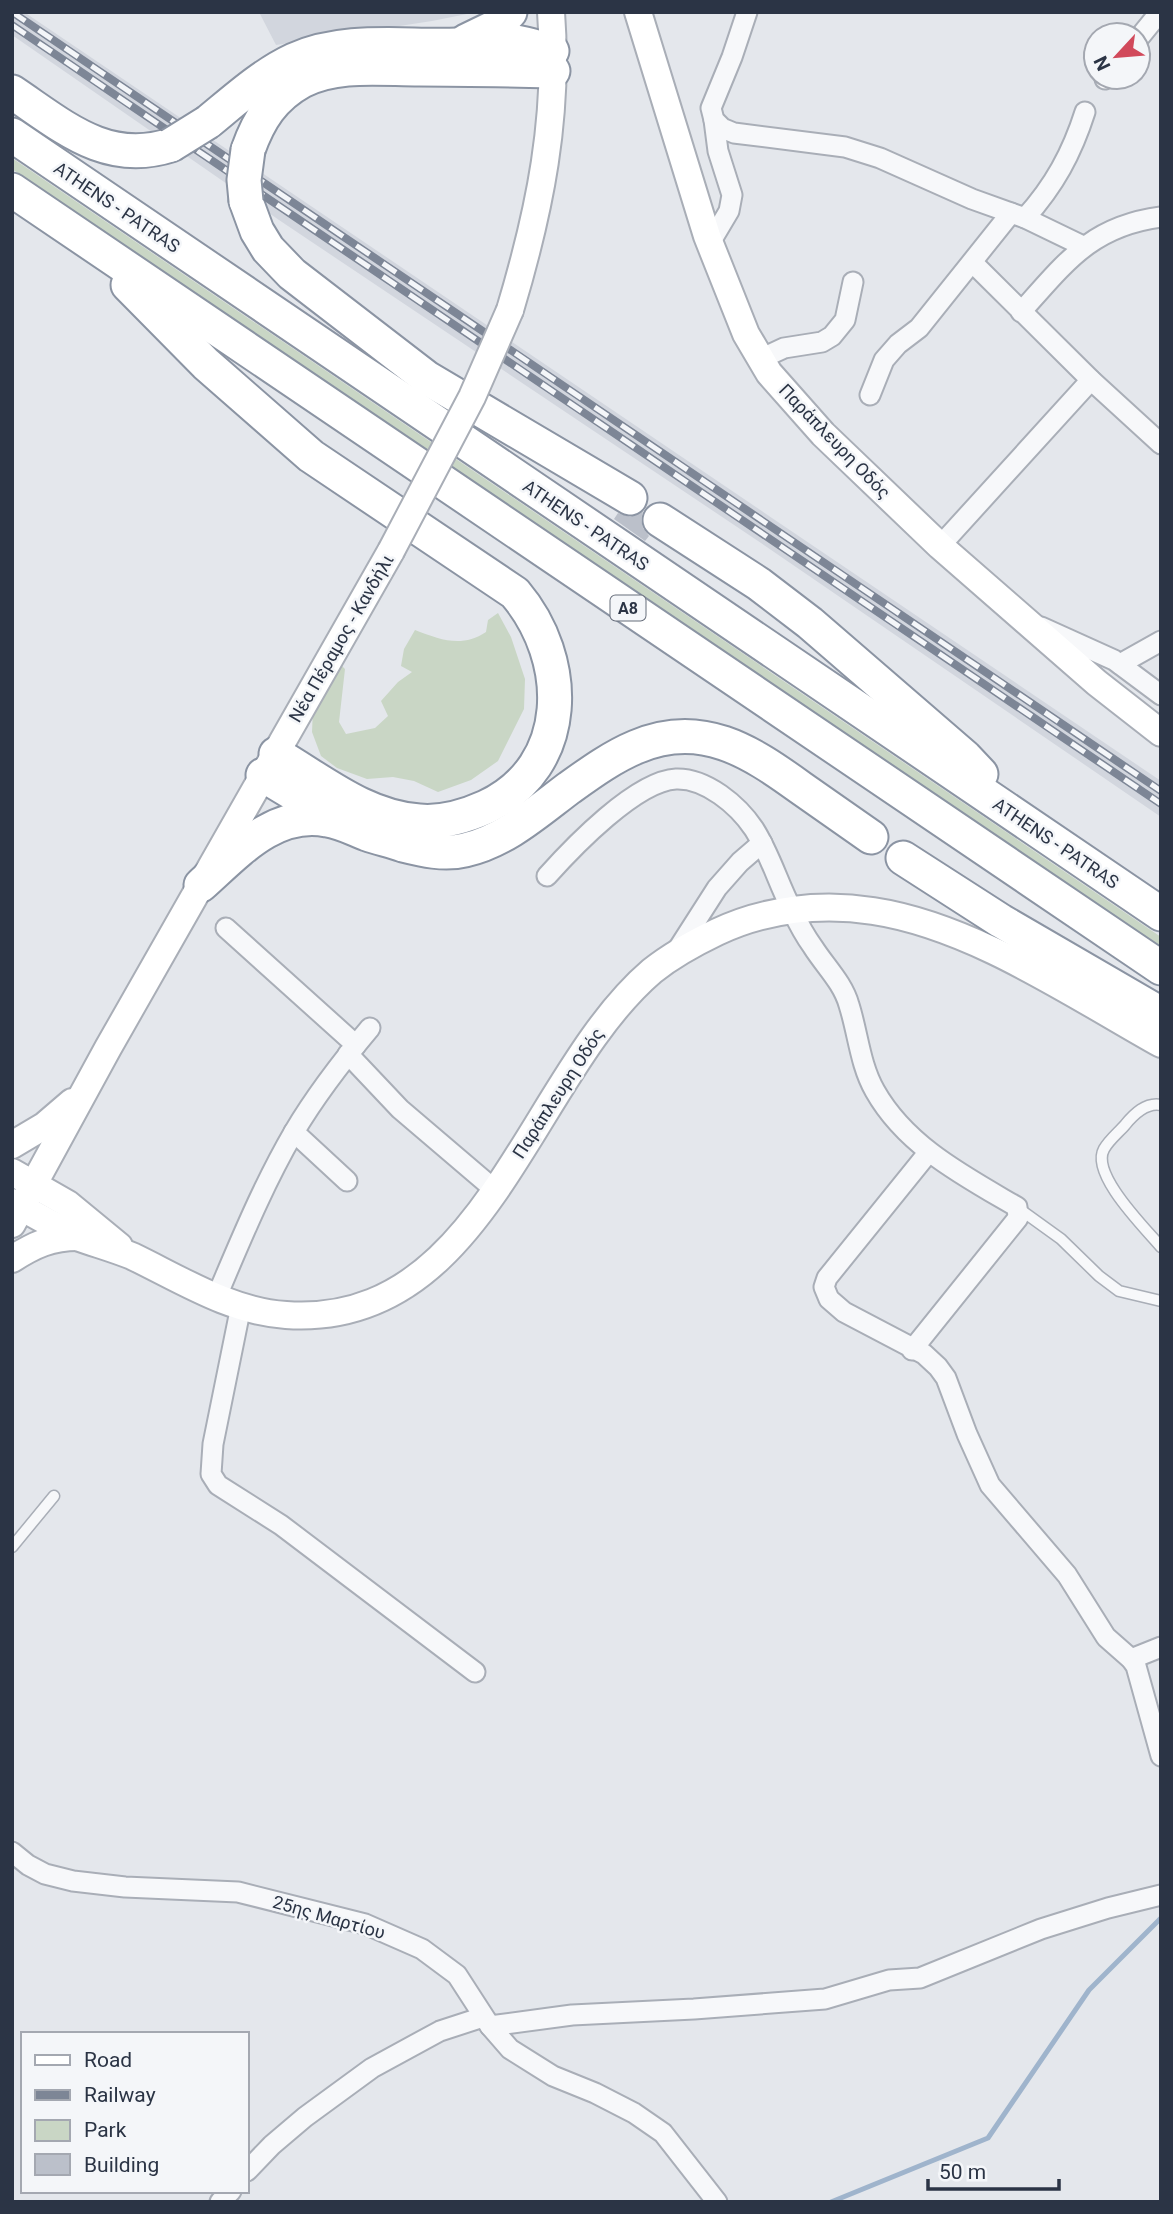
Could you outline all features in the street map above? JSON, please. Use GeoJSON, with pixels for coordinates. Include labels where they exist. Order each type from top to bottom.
{"type":"FeatureCollection","features":[{"type":"Feature","properties":{"kind":"highway"},"geometry":{"type":"LineString","coordinates":[[456,45],[490,30],[510,12]]}},
{"type":"Feature","properties":{"kind":"highway"},"geometry":{"type":"LineString","coordinates":[[12,92],[91,142],[106,148],[139,152],[171,145],[208,122],[276,69],[312,53],[329,49],[372,45],[517,42],[552,61]]}},
{"type":"Feature","properties":{"kind":"highway"},"geometry":{"type":"LineString","coordinates":[[552,61],[325,72],[304,80],[274,100],[255,130],[248,150],[244,180],[246,201],[257,231],[268,249],[292,274],[323,298],[427,378],[630,498]]}},
{"type":"Feature","properties":{"kind":"highway","name":"ATHENS - PATRAS"},"geometry":{"type":"LineString","coordinates":[[12,135],[1161,914]]}},
{"type":"Feature","properties":{"kind":"highway","name":"Α8"},"geometry":{"type":"LineString","coordinates":[[12,191],[1161,968]]}},
{"type":"Feature","properties":{"kind":"highway"},"geometry":{"type":"LineString","coordinates":[[95,247],[144,304],[176,336],[311,456],[515,593],[533,616],[550,660],[556,699],[554,718],[539,758],[512,791],[477,811],[441,820],[400,819],[358,804],[269,765]]}},
{"type":"Feature","properties":{"kind":"highway"},"geometry":{"type":"LineString","coordinates":[[660,520],[759,584],[810,623],[965,757],[1031,826]]}},
{"type":"Feature","properties":{"kind":"highway"},"geometry":{"type":"LineString","coordinates":[[201,884],[249,842],[267,830],[288,821],[311,818],[329,820],[368,835],[418,849],[449,852],[464,850],[511,832],[582,779],[621,754],[654,741],[694,736],[721,741],[763,761],[870,837]]}},
{"type":"Feature","properties":{"kind":"highway"},"geometry":{"type":"LineString","coordinates":[[269,765],[345,825]]}},
{"type":"Feature","properties":{"kind":"highway"},"geometry":{"type":"LineString","coordinates":[[903,858],[1001,921],[1161,1014]]}},
{"type":"Feature","properties":{"kind":"street","name":"Νέα Πέραμος - Κανδήλι"},"geometry":{"type":"LineString","coordinates":[[18,1198],[84,1091],[391,551],[472,397],[510,310],[528,252],[544,181],[549,141],[551,12]]}},
{"type":"Feature","properties":{"kind":"street","name":"Παράπλευρη Οδός"},"geometry":{"type":"LineString","coordinates":[[638,12],[710,243],[734,306],[760,359],[801,412],[940,545],[1097,683],[1161,733]]}},
{"type":"Feature","properties":{"kind":"street"},"geometry":{"type":"LineString","coordinates":[[710,243],[729,211],[732,195],[718,151],[711,108],[747,12]]}},
{"type":"Feature","properties":{"kind":"street"},"geometry":{"type":"LineString","coordinates":[[870,396],[884,360],[898,344],[919,328],[1018,215],[1056,179],[1069,157],[1085,112]]}},
{"type":"Feature","properties":{"kind":"street"},"geometry":{"type":"LineString","coordinates":[[714,120],[734,134],[784,138],[857,151],[905,168],[972,199],[1018,215],[1083,246]]}},
{"type":"Feature","properties":{"kind":"street"},"geometry":{"type":"LineString","coordinates":[[1021,312],[1083,246],[1137,220],[1161,218]]}},
{"type":"Feature","properties":{"kind":"street"},"geometry":{"type":"LineString","coordinates":[[974,263],[1091,380],[1161,444]]}},
{"type":"Feature","properties":{"kind":"street"},"geometry":{"type":"LineString","coordinates":[[760,359],[784,348],[822,342],[832,336],[845,320],[853,282]]}},
{"type":"Feature","properties":{"kind":"street"},"geometry":{"type":"LineString","coordinates":[[940,545],[1091,380]]}},
{"type":"Feature","properties":{"kind":"street"},"geometry":{"type":"LineString","coordinates":[[1021,618],[1120,664],[1161,695]]}},
{"type":"Feature","properties":{"kind":"street"},"geometry":{"type":"LineString","coordinates":[[1120,664],[1161,641]]}},
{"type":"Feature","properties":{"kind":"street"},"geometry":{"type":"LineString","coordinates":[[547,876],[585,834],[653,786],[674,779],[692,780],[732,803],[753,827],[792,910],[849,1003],[857,1039],[874,1090],[893,1116],[928,1153],[1017,1207],[1018,1218],[912,1350]]}},
{"type":"Feature","properties":{"kind":"street"},"geometry":{"type":"LineString","coordinates":[[673,956],[717,888],[740,862],[762,844]]}},
{"type":"Feature","properties":{"kind":"street","name":"Παράπλευρη Οδός"},"geometry":{"type":"LineString","coordinates":[[18,1198],[78,1237],[131,1256],[228,1302],[286,1315],[312,1315],[336,1312],[383,1298],[405,1286],[440,1259],[475,1218],[569,1071],[632,991],[652,971],[673,956],[733,925],[792,910],[846,908],[872,911],[943,929],[1010,960],[1161,1044]]}},
{"type":"Feature","properties":{"kind":"street"},"geometry":{"type":"LineString","coordinates":[[226,928],[352,1049],[400,1109],[495,1190]]}},
{"type":"Feature","properties":{"kind":"street"},"geometry":{"type":"LineString","coordinates":[[370,1028],[352,1049],[294,1132],[253,1210],[228,1302],[211,1474],[218,1485],[281,1525],[475,1672]]}},
{"type":"Feature","properties":{"kind":"street"},"geometry":{"type":"LineString","coordinates":[[12,1145],[44,1126],[84,1091]]}},
{"type":"Feature","properties":{"kind":"street"},"geometry":{"type":"LineString","coordinates":[[294,1132],[347,1181]]}},
{"type":"Feature","properties":{"kind":"street"},"geometry":{"type":"LineString","coordinates":[[928,1153],[827,1278],[824,1287],[829,1299],[845,1312],[912,1350],[924,1354],[946,1378],[990,1485],[1067,1575],[1106,1637],[1131,1659],[1139,1675],[1161,1756]]}},
{"type":"Feature","properties":{"kind":"street","name":"Παράπλευρη Οδός"},"geometry":{"type":"LineString","coordinates":[[18,1198],[68,1204],[131,1256]]}},
{"type":"Feature","properties":{"kind":"street"},"geometry":{"type":"LineString","coordinates":[[12,1259],[43,1241],[58,1237],[78,1237]]}},
{"type":"Feature","properties":{"kind":"street"},"geometry":{"type":"LineString","coordinates":[[1131,1659],[1161,1647]]}},
{"type":"Feature","properties":{"kind":"street","name":"25ης Μαρτίου"},"geometry":{"type":"LineString","coordinates":[[12,1852],[45,1874],[73,1881],[238,1892],[365,1924],[422,1949],[457,1975],[486,2022],[510,2049],[530,2063],[634,2113],[663,2133],[716,2202]]}},
{"type":"Feature","properties":{"kind":"street"},"geometry":{"type":"LineString","coordinates":[[248,2170],[305,2117],[372,2068],[440,2031],[486,2022],[825,1999],[889,1980],[920,1978],[1041,1929],[1161,1895]]}},
{"type":"Feature","properties":{"kind":"lane"},"geometry":{"type":"LineString","coordinates":[[1161,1104],[1144,1107],[1132,1117],[1103,1150],[1101,1166],[1107,1181],[1161,1247]]}},
{"type":"Feature","properties":{"kind":"lane"},"geometry":{"type":"LineString","coordinates":[[1017,1207],[1061,1239],[1099,1276],[1119,1291],[1161,1301]]}},
{"type":"Feature","properties":{"kind":"lane"},"geometry":{"type":"LineString","coordinates":[[12,1547],[54,1496]]}},
{"type":"Feature","properties":{"kind":"shaded area"},"geometry":{"type":"Polygon","coordinates":[[[12,12],[24,12],[1161,781],[1161,817],[761,543],[279,220],[12,35],[12,12]]]}},
{"type":"Feature","properties":{"kind":"shaded area"},"geometry":{"type":"Polygon","coordinates":[[[259,12],[469,12],[432,21],[276,45],[259,12]]]}},
{"type":"Feature","properties":{"kind":"green space"},"geometry":{"type":"Polygon","coordinates":[[[12,158],[1161,937],[1161,948],[12,169],[12,158]]]}},
{"type":"Feature","properties":{"kind":"green space"},"geometry":{"type":"Polygon","coordinates":[[[498,613],[511,637],[525,679],[524,709],[498,761],[471,780],[438,792],[414,781],[393,777],[367,779],[337,768],[321,756],[312,732],[313,708],[340,664],[345,669],[339,722],[346,734],[375,728],[388,716],[381,701],[398,682],[412,672],[401,666],[404,649],[415,630],[451,641],[468,640],[486,632],[488,620],[498,613]]]}},
{"type":"Feature","properties":{"kind":"building"},"geometry":{"type":"Polygon","coordinates":[[[643,511],[641,520],[649,536],[645,541],[614,519],[618,513],[630,517],[643,511]]]}},
{"type":"Feature","properties":{"kind":"waterway"},"geometry":{"type":"LineString","coordinates":[[831,2202],[988,2138],[1089,1990],[1161,1918]]}},
{"type":"Feature","properties":{"kind":"railway"},"geometry":{"type":"LineString","coordinates":[[12,12],[1161,791]]}},
{"type":"Feature","properties":{"kind":"railway"},"geometry":{"type":"LineString","coordinates":[[12,25],[1161,804]]}}]}
